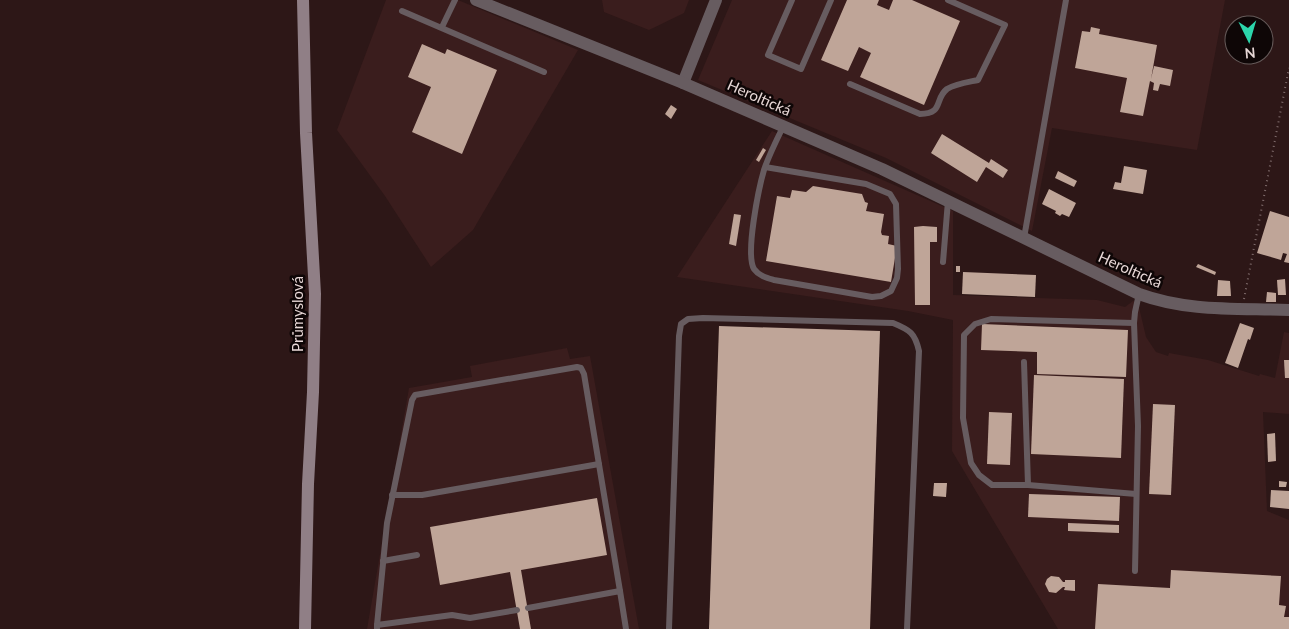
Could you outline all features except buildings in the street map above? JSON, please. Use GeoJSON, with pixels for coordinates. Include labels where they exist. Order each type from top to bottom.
{"type":"FeatureCollection","features":[{"type":"Feature","properties":{"kind":"main road","name":"Průmyslová"},"geometry":{"type":"LineString","coordinates":[[303,0],[306,133],[315,294],[313,392],[308,484],[306,629]]}},
{"type":"Feature","properties":{"kind":"street","name":"Heroltická"},"geometry":{"type":"LineString","coordinates":[[476,0],[683,82],[882,169],[1139,294],[1160,302],[1187,307],[1289,310]]}},
{"type":"Feature","properties":{"kind":"street"},"geometry":{"type":"LineString","coordinates":[[683,82],[716,0]]}},
{"type":"Feature","properties":{"kind":"lane"},"geometry":{"type":"LineString","coordinates":[[442,27],[455,0]]}},
{"type":"Feature","properties":{"kind":"lane"},"geometry":{"type":"LineString","coordinates":[[792,0],[768,55],[801,69],[831,0]]}},
{"type":"Feature","properties":{"kind":"lane"},"geometry":{"type":"LineString","coordinates":[[850,84],[920,114],[930,114],[936,109],[943,93],[948,88],[978,80],[1004,26],[948,0]]}},
{"type":"Feature","properties":{"kind":"lane"},"geometry":{"type":"LineString","coordinates":[[1024,238],[1066,0]]}},
{"type":"Feature","properties":{"kind":"lane"},"geometry":{"type":"LineString","coordinates":[[402,11],[544,72]]}},
{"type":"Feature","properties":{"kind":"lane"},"geometry":{"type":"LineString","coordinates":[[765,167],[866,184],[890,194],[896,204],[898,269],[895,286],[881,296],[872,297],[774,280],[762,276],[754,268],[750,255],[760,183],[765,167],[782,126]]}},
{"type":"Feature","properties":{"kind":"lane"},"geometry":{"type":"LineString","coordinates":[[943,262],[948,200]]}},
{"type":"Feature","properties":{"kind":"lane"},"geometry":{"type":"LineString","coordinates":[[1135,571],[1138,426],[1134,323],[1139,294]]}},
{"type":"Feature","properties":{"kind":"lane"},"geometry":{"type":"LineString","coordinates":[[669,629],[679,336],[681,324],[688,319],[704,318],[893,323],[906,328],[916,337],[919,351],[907,629]]}},
{"type":"Feature","properties":{"kind":"lane"},"geometry":{"type":"LineString","coordinates":[[1134,323],[991,319],[975,324],[964,335],[963,418],[971,464],[979,475],[992,485],[1028,485],[1136,494]]}},
{"type":"Feature","properties":{"kind":"lane"},"geometry":{"type":"LineString","coordinates":[[1024,362],[1028,485]]}},
{"type":"Feature","properties":{"kind":"lane"},"geometry":{"type":"LineString","coordinates":[[517,610],[470,618],[452,615],[377,627],[386,523],[412,400],[415,395],[577,367],[581,368],[584,374],[626,629]]}},
{"type":"Feature","properties":{"kind":"lane"},"geometry":{"type":"LineString","coordinates":[[392,495],[422,495],[598,464]]}},
{"type":"Feature","properties":{"kind":"lane"},"geometry":{"type":"LineString","coordinates":[[383,561],[417,555]]}},
{"type":"Feature","properties":{"kind":"lane"},"geometry":{"type":"LineString","coordinates":[[528,608],[620,591]]}},
{"type":"Feature","properties":{"kind":"path"},"geometry":{"type":"LineString","coordinates":[[1243,308],[1289,68]]}},
{"type":"Feature","properties":{"kind":"shaded area"},"geometry":{"type":"Polygon","coordinates":[[[386,0],[458,0],[578,50],[473,230],[431,267],[385,196],[337,130],[386,0]]]}},
{"type":"Feature","properties":{"kind":"shaded area"},"geometry":{"type":"Polygon","coordinates":[[[602,0],[689,0],[684,13],[649,30],[604,12],[602,0]]]}},
{"type":"Feature","properties":{"kind":"shaded area"},"geometry":{"type":"Polygon","coordinates":[[[732,0],[1225,0],[1197,150],[1052,128],[1032,231],[886,158],[698,80],[732,0]]]}},
{"type":"Feature","properties":{"kind":"shaded area"},"geometry":{"type":"Polygon","coordinates":[[[772,131],[953,211],[953,295],[1097,300],[1125,307],[1133,301],[1138,303],[1146,337],[1156,352],[1168,356],[1169,353],[1208,360],[1259,376],[1260,374],[1275,378],[1284,332],[1289,333],[1289,414],[1263,412],[1267,511],[1289,520],[1289,629],[1058,629],[952,451],[953,320],[908,311],[677,277],[772,131]]]}},
{"type":"Feature","properties":{"kind":"shaded area"},"geometry":{"type":"Polygon","coordinates":[[[567,348],[570,359],[590,356],[639,629],[367,629],[409,388],[472,377],[470,366],[567,348]]]}}]}
